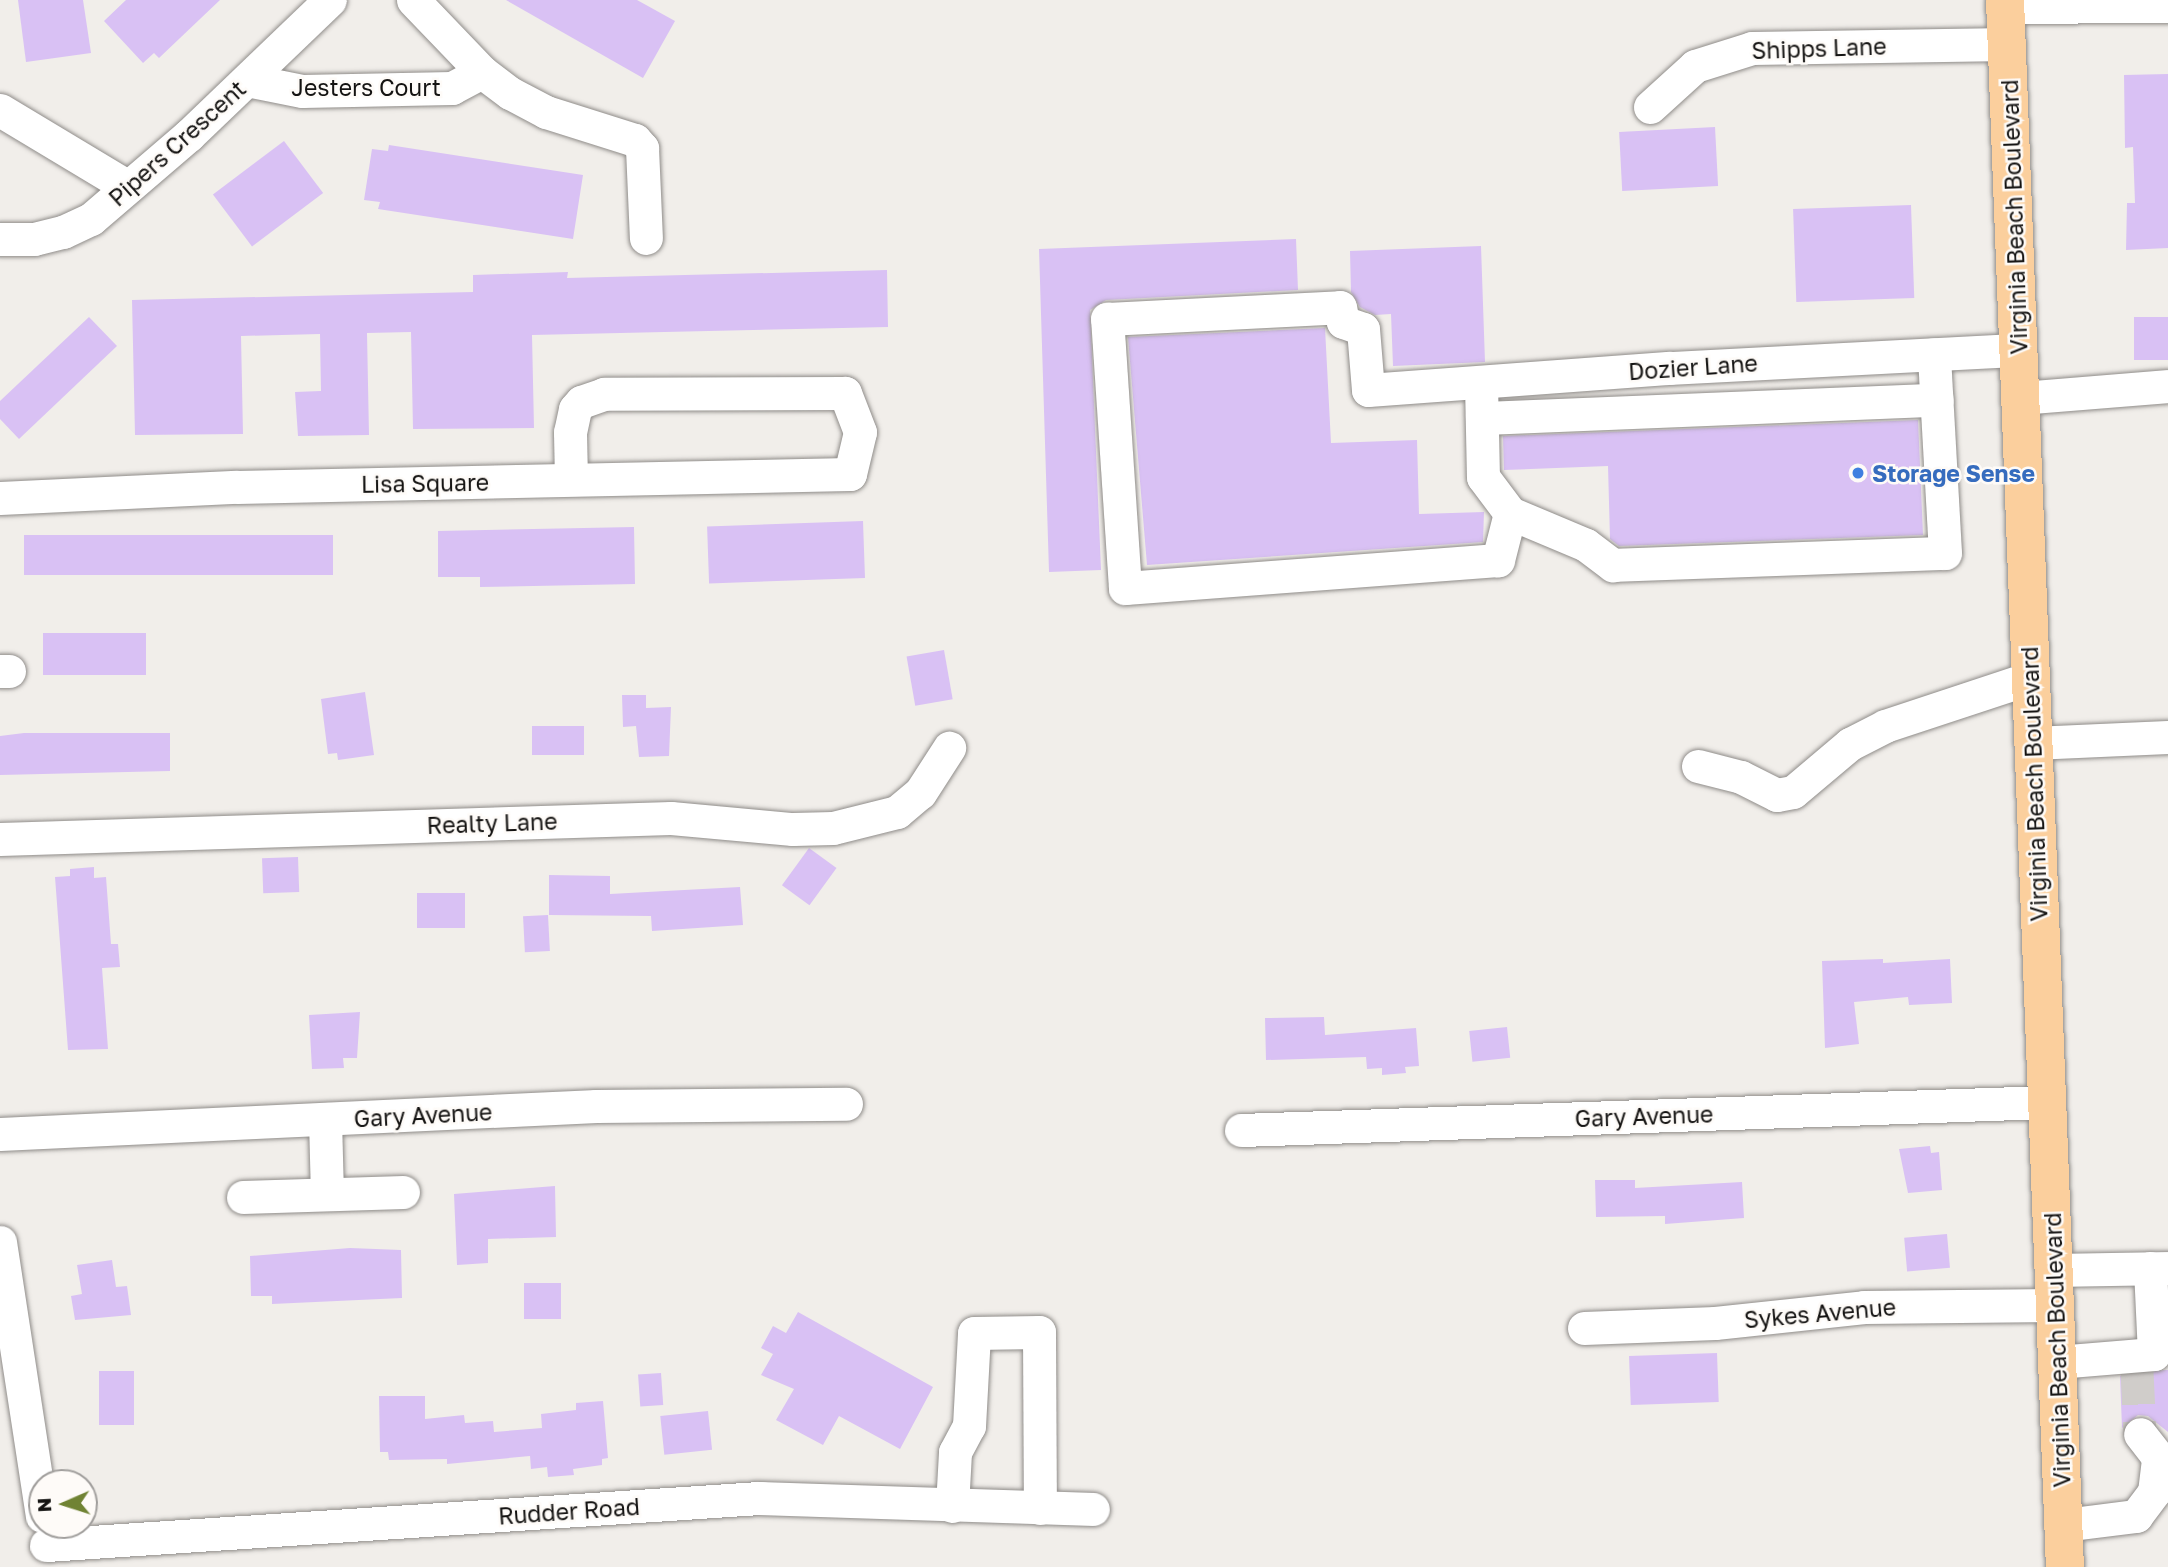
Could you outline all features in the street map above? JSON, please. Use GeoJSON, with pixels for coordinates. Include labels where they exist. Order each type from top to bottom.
{"type":"FeatureCollection","features":[{"type":"Feature","properties":{"kind":"main road","name":"Virginia Beach Boulevard"},"geometry":{"type":"LineString","coordinates":[[2006,17],[2065,1567]]}},
{"type":"Feature","properties":{"kind":"street","name":"Pipers Crescent"},"geometry":{"type":"LineString","coordinates":[[0,239],[34,239],[63,232],[91,219],[247,80],[330,0]]}},
{"type":"Feature","properties":{"kind":"street","name":"Jesters Court"},"geometry":{"type":"LineString","coordinates":[[413,0],[482,72],[547,112],[635,140],[642,148],[646,238]]}},
{"type":"Feature","properties":{"kind":"street","name":"Shipps Lane"},"geometry":{"type":"LineString","coordinates":[[1650,107],[1695,66],[1752,48],[2006,17],[2168,6]]}},
{"type":"Feature","properties":{"kind":"street","name":"Jesters Court"},"geometry":{"type":"LineString","coordinates":[[247,80],[302,91],[452,88],[482,72]]}},
{"type":"Feature","properties":{"kind":"street"},"geometry":{"type":"LineString","coordinates":[[0,110],[128,187]]}},
{"type":"Feature","properties":{"kind":"street","name":"Dozier Lane"},"geometry":{"type":"LineString","coordinates":[[1510,513],[1498,560],[1125,588],[1107,319],[1340,307],[1343,322],[1363,328],[1368,390],[2018,350]]}},
{"type":"Feature","properties":{"kind":"street"},"geometry":{"type":"LineString","coordinates":[[1481,383],[1483,477],[1510,513],[1586,545],[1613,565],[1945,552],[1934,354]]}},
{"type":"Feature","properties":{"kind":"street"},"geometry":{"type":"LineString","coordinates":[[2020,398],[2168,386]]}},
{"type":"Feature","properties":{"kind":"street","name":"Lisa Square"},"geometry":{"type":"LineString","coordinates":[[0,498],[571,479],[850,474],[860,432],[845,393],[604,394],[581,402],[575,410],[570,432],[571,479]]}},
{"type":"Feature","properties":{"kind":"street"},"geometry":{"type":"LineString","coordinates":[[1482,418],[1937,400]]}},
{"type":"Feature","properties":{"kind":"street"},"geometry":{"type":"LineString","coordinates":[[1698,766],[1718,768],[1777,795],[1793,792],[1850,744],[1885,726],[2030,678]]}},
{"type":"Feature","properties":{"kind":"street"},"geometry":{"type":"LineString","coordinates":[[2032,743],[2168,737]]}},
{"type":"Feature","properties":{"kind":"street","name":"Realty Lane"},"geometry":{"type":"LineString","coordinates":[[0,839],[671,818],[793,829],[833,828],[897,812],[920,793],[949,748]]}},
{"type":"Feature","properties":{"kind":"street","name":"Gary Avenue"},"geometry":{"type":"LineString","coordinates":[[1241,1130],[2047,1102]]}},
{"type":"Feature","properties":{"kind":"street","name":"Gary Avenue"},"geometry":{"type":"LineString","coordinates":[[0,1134],[596,1106],[846,1104]]}},
{"type":"Feature","properties":{"kind":"street"},"geometry":{"type":"LineString","coordinates":[[325,1119],[327,1193]]}},
{"type":"Feature","properties":{"kind":"street"},"geometry":{"type":"LineString","coordinates":[[243,1197],[403,1192]]}},
{"type":"Feature","properties":{"kind":"street"},"geometry":{"type":"LineString","coordinates":[[0,1242],[35,1469]]}},
{"type":"Feature","properties":{"kind":"street"},"geometry":{"type":"LineString","coordinates":[[2057,1362],[2153,1364],[2159,1268]]}},
{"type":"Feature","properties":{"kind":"street","name":"Sykes Avenue"},"geometry":{"type":"LineString","coordinates":[[1584,1328],[1714,1323],[2055,1288],[2159,1268]]}},
{"type":"Feature","properties":{"kind":"street"},"geometry":{"type":"LineString","coordinates":[[952,1506],[955,1452],[969,1426],[974,1334],[1039,1332],[1040,1508]]}},
{"type":"Feature","properties":{"kind":"street"},"geometry":{"type":"LineString","coordinates":[[2064,1525],[2136,1516],[2154,1492],[2155,1444]]}},
{"type":"Feature","properties":{"kind":"street","name":"Rudder Road"},"geometry":{"type":"LineString","coordinates":[[98,1535],[760,1498],[1093,1509]]}},
{"type":"Feature","properties":{"kind":"building"},"geometry":{"type":"Polygon","coordinates":[[[18,0],[83,0],[91,53],[26,62],[18,0]]]}},
{"type":"Feature","properties":{"kind":"building"},"geometry":{"type":"Polygon","coordinates":[[[126,0],[220,0],[159,58],[154,53],[143,63],[104,21],[126,0]]]}},
{"type":"Feature","properties":{"kind":"building"},"geometry":{"type":"Polygon","coordinates":[[[506,0],[637,0],[675,21],[643,78],[506,0]]]}},
{"type":"Feature","properties":{"kind":"building"},"geometry":{"type":"Polygon","coordinates":[[[2168,74],[2168,248],[2126,250],[2127,203],[2135,203],[2133,147],[2125,148],[2124,75],[2168,74]]]}},
{"type":"Feature","properties":{"kind":"building"},"geometry":{"type":"Polygon","coordinates":[[[1715,127],[1718,186],[1622,191],[1619,132],[1715,127]]]}},
{"type":"Feature","properties":{"kind":"building"},"geometry":{"type":"Polygon","coordinates":[[[284,141],[323,193],[252,246],[213,195],[284,141]]]}},
{"type":"Feature","properties":{"kind":"building"},"geometry":{"type":"Polygon","coordinates":[[[389,145],[583,175],[573,239],[378,209],[380,202],[364,200],[372,149],[388,151],[389,145]]]}},
{"type":"Feature","properties":{"kind":"building"},"geometry":{"type":"Polygon","coordinates":[[[1911,205],[1914,298],[1796,302],[1793,209],[1911,205]]]}},
{"type":"Feature","properties":{"kind":"building"},"geometry":{"type":"Polygon","coordinates":[[[1296,239],[1298,290],[1106,300],[1090,310],[1101,570],[1049,572],[1039,249],[1296,239]]]}},
{"type":"Feature","properties":{"kind":"building"},"geometry":{"type":"Polygon","coordinates":[[[1481,246],[1485,362],[1393,366],[1391,314],[1375,315],[1360,307],[1351,292],[1350,251],[1481,246]]]}},
{"type":"Feature","properties":{"kind":"building"},"geometry":{"type":"Polygon","coordinates":[[[887,270],[888,327],[532,335],[534,428],[413,429],[411,332],[367,333],[369,435],[298,436],[295,392],[321,391],[320,334],[241,336],[243,434],[135,435],[132,300],[473,292],[473,275],[568,272],[567,278],[887,270]]]}},
{"type":"Feature","properties":{"kind":"building"},"geometry":{"type":"Polygon","coordinates":[[[89,317],[117,346],[19,439],[0,419],[0,401],[89,317]]]}},
{"type":"Feature","properties":{"kind":"building"},"geometry":{"type":"Polygon","coordinates":[[[2134,317],[2168,317],[2168,360],[2134,360],[2134,317]]]}},
{"type":"Feature","properties":{"kind":"building"},"geometry":{"type":"Polygon","coordinates":[[[1325,328],[1331,443],[1417,440],[1419,514],[1484,512],[1483,542],[1147,565],[1128,337],[1325,328]]]}},
{"type":"Feature","properties":{"kind":"building"},"geometry":{"type":"Polygon","coordinates":[[[1918,420],[1923,535],[1619,546],[1610,539],[1608,466],[1504,470],[1503,436],[1918,420]]]}},
{"type":"Feature","properties":{"kind":"building"},"geometry":{"type":"Polygon","coordinates":[[[863,521],[865,578],[709,583],[707,526],[863,521]]]}},
{"type":"Feature","properties":{"kind":"building"},"geometry":{"type":"Polygon","coordinates":[[[634,527],[635,584],[480,587],[480,577],[438,577],[438,531],[634,527]]]}},
{"type":"Feature","properties":{"kind":"building"},"geometry":{"type":"Polygon","coordinates":[[[24,535],[333,535],[333,575],[24,575],[24,535]]]}},
{"type":"Feature","properties":{"kind":"building"},"geometry":{"type":"Polygon","coordinates":[[[43,633],[146,633],[146,675],[43,675],[43,633]]]}},
{"type":"Feature","properties":{"kind":"building"},"geometry":{"type":"Polygon","coordinates":[[[944,650],[953,699],[915,706],[907,657],[944,650]]]}},
{"type":"Feature","properties":{"kind":"building"},"geometry":{"type":"Polygon","coordinates":[[[365,692],[374,755],[338,760],[337,753],[328,754],[321,699],[365,692]]]}},
{"type":"Feature","properties":{"kind":"building"},"geometry":{"type":"Polygon","coordinates":[[[622,695],[646,695],[646,708],[671,707],[669,756],[639,757],[636,726],[623,727],[622,695]]]}},
{"type":"Feature","properties":{"kind":"building"},"geometry":{"type":"Polygon","coordinates":[[[532,726],[584,726],[584,755],[532,755],[532,726]]]}},
{"type":"Feature","properties":{"kind":"building"},"geometry":{"type":"Polygon","coordinates":[[[24,733],[170,733],[170,771],[0,775],[0,736],[24,733]]]}},
{"type":"Feature","properties":{"kind":"building"},"geometry":{"type":"Polygon","coordinates":[[[809,848],[837,868],[809,905],[782,885],[809,848]]]}},
{"type":"Feature","properties":{"kind":"building"},"geometry":{"type":"Polygon","coordinates":[[[298,857],[299,892],[263,893],[262,858],[298,857]]]}},
{"type":"Feature","properties":{"kind":"building"},"geometry":{"type":"Polygon","coordinates":[[[94,867],[94,878],[106,877],[111,944],[118,944],[120,967],[102,968],[108,1049],[68,1050],[55,877],[70,876],[70,869],[94,867]]]}},
{"type":"Feature","properties":{"kind":"building"},"geometry":{"type":"Polygon","coordinates":[[[549,875],[610,876],[610,894],[740,887],[743,925],[652,931],[651,916],[549,915],[549,875]]]}},
{"type":"Feature","properties":{"kind":"building"},"geometry":{"type":"Polygon","coordinates":[[[417,893],[465,893],[465,928],[417,928],[417,893]]]}},
{"type":"Feature","properties":{"kind":"building"},"geometry":{"type":"Polygon","coordinates":[[[548,915],[550,951],[525,952],[523,916],[548,915]]]}},
{"type":"Feature","properties":{"kind":"building"},"geometry":{"type":"Polygon","coordinates":[[[1883,959],[1883,963],[1950,959],[1952,1003],[1909,1005],[1908,997],[1854,1002],[1859,1044],[1825,1048],[1822,961],[1883,959]]]}},
{"type":"Feature","properties":{"kind":"building"},"geometry":{"type":"Polygon","coordinates":[[[360,1012],[357,1058],[343,1058],[344,1068],[312,1069],[309,1015],[360,1012]]]}},
{"type":"Feature","properties":{"kind":"building"},"geometry":{"type":"Polygon","coordinates":[[[1324,1017],[1325,1035],[1416,1028],[1419,1066],[1405,1067],[1406,1073],[1382,1075],[1382,1068],[1367,1069],[1366,1057],[1266,1060],[1265,1018],[1324,1017]]]}},
{"type":"Feature","properties":{"kind":"building"},"geometry":{"type":"Polygon","coordinates":[[[1507,1027],[1510,1058],[1472,1062],[1469,1031],[1507,1027]]]}},
{"type":"Feature","properties":{"kind":"building"},"geometry":{"type":"Polygon","coordinates":[[[1930,1146],[1931,1153],[1939,1152],[1942,1190],[1908,1193],[1899,1149],[1930,1146]]]}},
{"type":"Feature","properties":{"kind":"building"},"geometry":{"type":"Polygon","coordinates":[[[1595,1180],[1635,1180],[1635,1188],[1742,1182],[1744,1218],[1665,1224],[1665,1216],[1596,1217],[1595,1180]]]}},
{"type":"Feature","properties":{"kind":"building"},"geometry":{"type":"Polygon","coordinates":[[[555,1186],[556,1237],[488,1239],[488,1263],[457,1265],[454,1194],[555,1186]]]}},
{"type":"Feature","properties":{"kind":"building"},"geometry":{"type":"Polygon","coordinates":[[[1947,1234],[1950,1268],[1907,1272],[1904,1238],[1947,1234]]]}},
{"type":"Feature","properties":{"kind":"building"},"geometry":{"type":"Polygon","coordinates":[[[350,1248],[401,1250],[402,1298],[272,1304],[272,1296],[251,1296],[250,1256],[350,1248]]]}},
{"type":"Feature","properties":{"kind":"building"},"geometry":{"type":"Polygon","coordinates":[[[112,1260],[116,1287],[127,1286],[131,1315],[75,1320],[71,1296],[82,1294],[77,1265],[112,1260]]]}},
{"type":"Feature","properties":{"kind":"building"},"geometry":{"type":"Polygon","coordinates":[[[524,1283],[561,1283],[561,1319],[524,1319],[524,1283]]]}},
{"type":"Feature","properties":{"kind":"building"},"geometry":{"type":"Polygon","coordinates":[[[798,1312],[933,1387],[900,1449],[839,1416],[823,1445],[776,1420],[794,1389],[761,1375],[773,1354],[761,1348],[773,1326],[786,1333],[798,1312]]]}},
{"type":"Feature","properties":{"kind":"building"},"geometry":{"type":"Polygon","coordinates":[[[1717,1353],[1719,1402],[1631,1405],[1629,1356],[1717,1353]]]}},
{"type":"Feature","properties":{"kind":"building"},"geometry":{"type":"Polygon","coordinates":[[[2168,1370],[2168,1432],[2148,1416],[2138,1415],[2122,1428],[2120,1376],[2168,1370]]]}},
{"type":"Feature","properties":{"kind":"building"},"geometry":{"type":"Polygon","coordinates":[[[99,1371],[134,1371],[134,1425],[99,1425],[99,1371]]]}},
{"type":"Feature","properties":{"kind":"building"},"geometry":{"type":"Polygon","coordinates":[[[661,1373],[663,1405],[640,1407],[638,1375],[661,1373]]]}},
{"type":"Feature","properties":{"kind":"building"},"geometry":{"type":"Polygon","coordinates":[[[379,1396],[425,1396],[425,1419],[464,1415],[465,1423],[493,1421],[494,1432],[542,1428],[541,1414],[576,1410],[576,1403],[603,1401],[608,1458],[602,1459],[602,1465],[573,1469],[574,1475],[548,1477],[547,1467],[531,1469],[530,1456],[447,1464],[447,1459],[389,1460],[388,1452],[380,1452],[379,1396]]]}},
{"type":"Feature","properties":{"kind":"building"},"geometry":{"type":"Polygon","coordinates":[[[708,1411],[712,1450],[664,1455],[660,1416],[708,1411]]]}},
{"type":"Feature","properties":{"kind":"tunnel"},"geometry":{"type":"LineString","coordinates":[[2137,1371],[2140,1434]]}},
{"type":"Feature","properties":{"kind":"place","name":"Storage Sense"},"geometry":{"type":"Point","coordinates":[1858,473]}}]}
